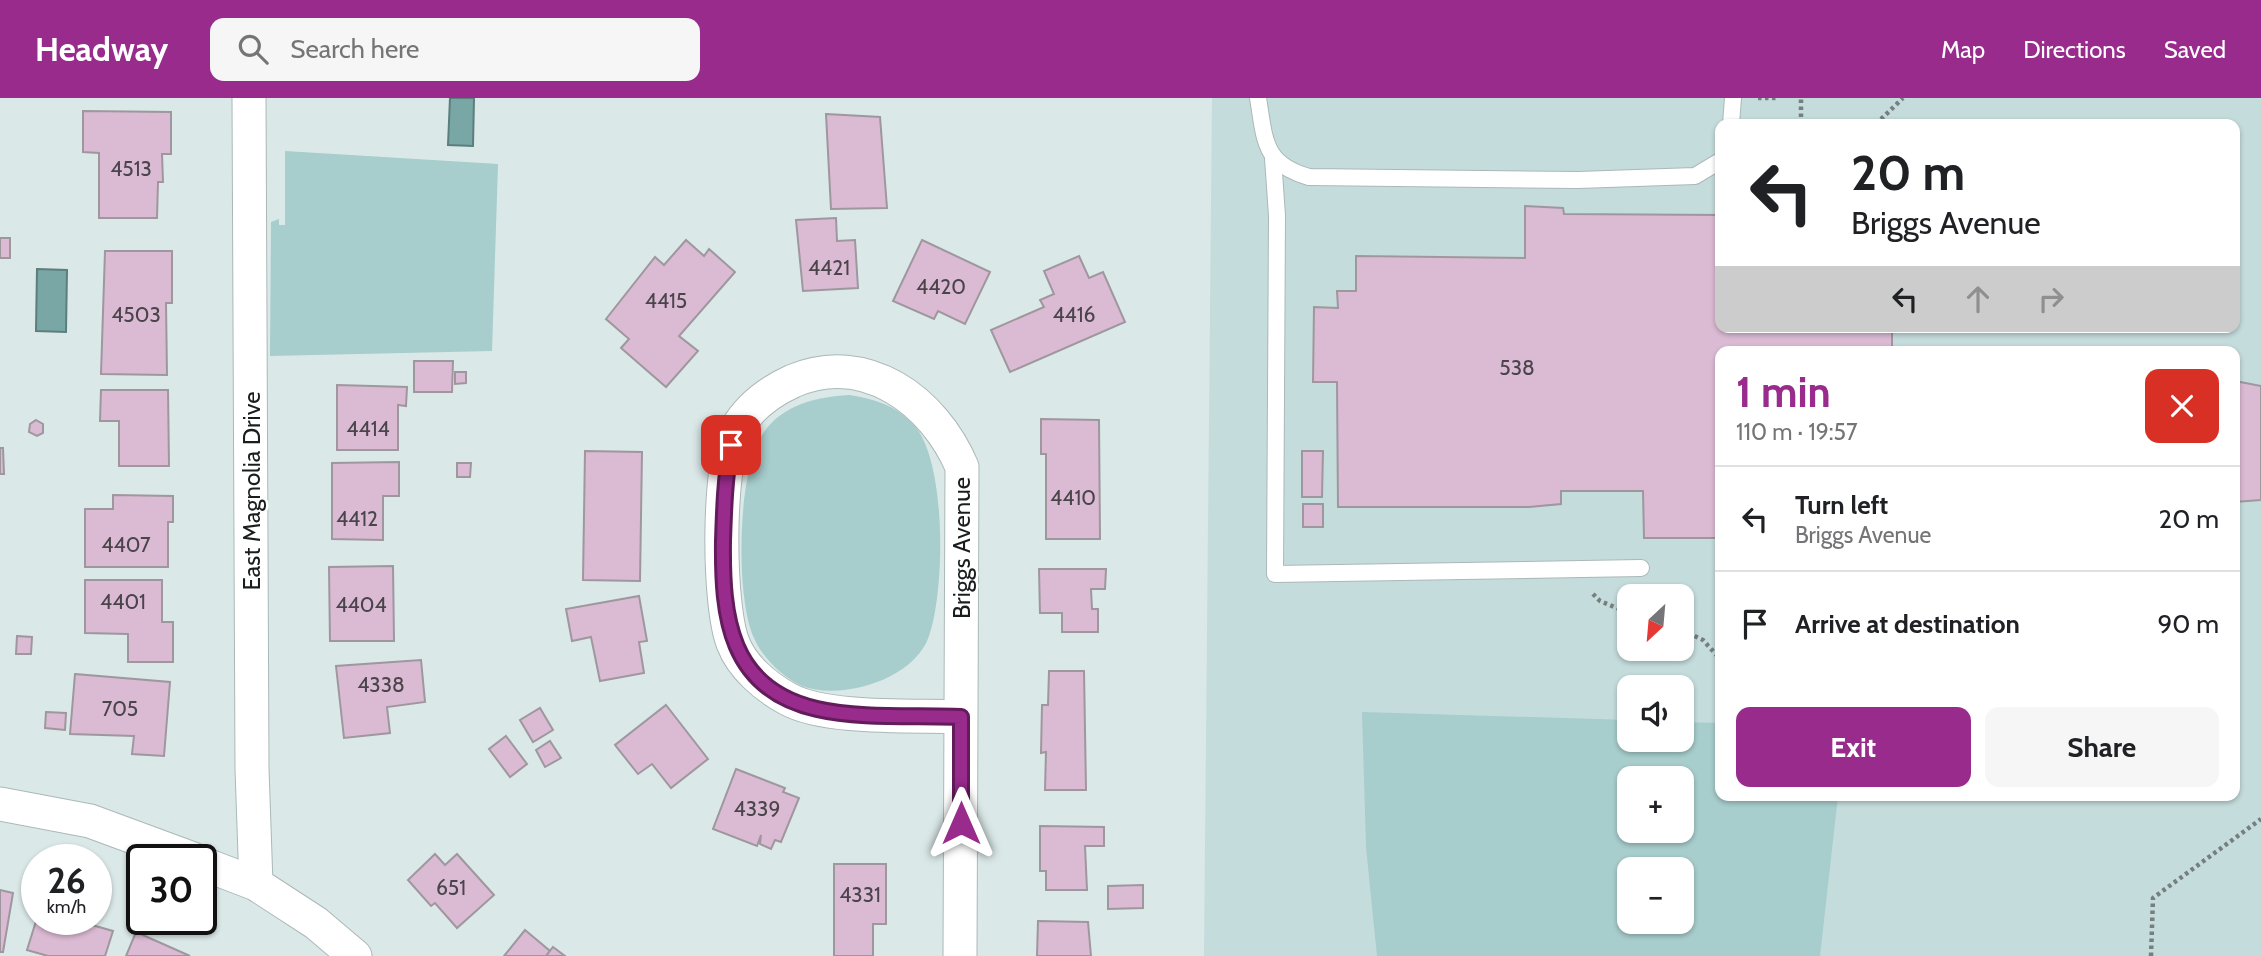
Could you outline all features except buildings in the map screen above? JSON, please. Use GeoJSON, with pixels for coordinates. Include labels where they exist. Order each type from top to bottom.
{"type":"FeatureCollection","features":[{"type":"Feature","properties":{"kind":"street","name":"East Magnolia Drive"},"geometry":{"type":"LineString","coordinates":[[249,98],[252,769],[256,884]]}},
{"type":"Feature","properties":{"kind":"street","name":"Briggs Avenue"},"geometry":{"type":"LineString","coordinates":[[960,956],[961,717],[962,467],[942,428],[915,401],[895,386],[872,376],[826,372],[778,388],[759,402],[737,429],[728,462],[724,608],[733,645],[755,675],[788,699],[802,705],[838,712],[961,717]]}},
{"type":"Feature","properties":{"kind":"street"},"geometry":{"type":"LineString","coordinates":[[0,804],[90,821],[152,844]]}},
{"type":"Feature","properties":{"kind":"street"},"geometry":{"type":"LineString","coordinates":[[217,869],[256,884],[316,923],[355,956]]}},
{"type":"Feature","properties":{"kind":"lane"},"geometry":{"type":"LineString","coordinates":[[1258,98],[1267,148],[1273,158],[1294,173],[1310,177],[1578,180],[1695,176],[1715,164]]}},
{"type":"Feature","properties":{"kind":"lane"},"geometry":{"type":"LineString","coordinates":[[1731,119],[1733,99]]}},
{"type":"Feature","properties":{"kind":"lane"},"geometry":{"type":"LineString","coordinates":[[1273,158],[1277,216],[1275,575],[1641,568]]}},
{"type":"Feature","properties":{"kind":"path"},"geometry":{"type":"LineString","coordinates":[[1801,98],[1801,119]]}},
{"type":"Feature","properties":{"kind":"path"},"geometry":{"type":"LineString","coordinates":[[1881,119],[1903,98]]}},
{"type":"Feature","properties":{"kind":"path"},"geometry":{"type":"LineString","coordinates":[[1694,636],[1703,640],[1715,653]]}},
{"type":"Feature","properties":{"kind":"path"},"geometry":{"type":"LineString","coordinates":[[2151,956],[2153,898],[2261,819]]}},
{"type":"Feature","properties":{"kind":"shaded area"},"geometry":{"type":"Polygon","coordinates":[[[450,98],[474,98],[473,146],[448,145],[450,98]]]}},
{"type":"Feature","properties":{"kind":"shaded area"},"geometry":{"type":"Polygon","coordinates":[[[1212,98],[2261,98],[2261,956],[1204,956],[1212,98]]]}},
{"type":"Feature","properties":{"kind":"shaded area"},"geometry":{"type":"Polygon","coordinates":[[[285,151],[498,164],[492,351],[270,356],[271,222],[279,219],[279,225],[285,225],[285,151]]]}},
{"type":"Feature","properties":{"kind":"shaded area"},"geometry":{"type":"Polygon","coordinates":[[[37,269],[67,270],[66,332],[36,331],[37,269]]]}},
{"type":"Feature","properties":{"kind":"shaded area"},"geometry":{"type":"Polygon","coordinates":[[[849,395],[876,401],[900,412],[914,425],[925,443],[933,467],[940,528],[938,589],[929,636],[921,651],[909,664],[875,683],[837,691],[818,690],[802,686],[781,672],[762,652],[754,638],[744,594],[744,502],[755,450],[772,422],[791,409],[813,400],[849,395]]]}},
{"type":"Feature","properties":{"kind":"shaded area"},"geometry":{"type":"Polygon","coordinates":[[[1362,712],[1617,720],[1617,752],[1694,752],[1694,722],[1715,723],[1715,801],[1837,801],[1820,956],[1377,956],[1366,847],[1362,712]]]}},
{"type":"Feature","properties":{"kind":"route"},"geometry":{"type":"LineString","coordinates":[[731,445],[724,505],[724,608],[733,645],[741,659],[755,675],[788,699],[819,710],[961,717],[961,823]]}}]}
